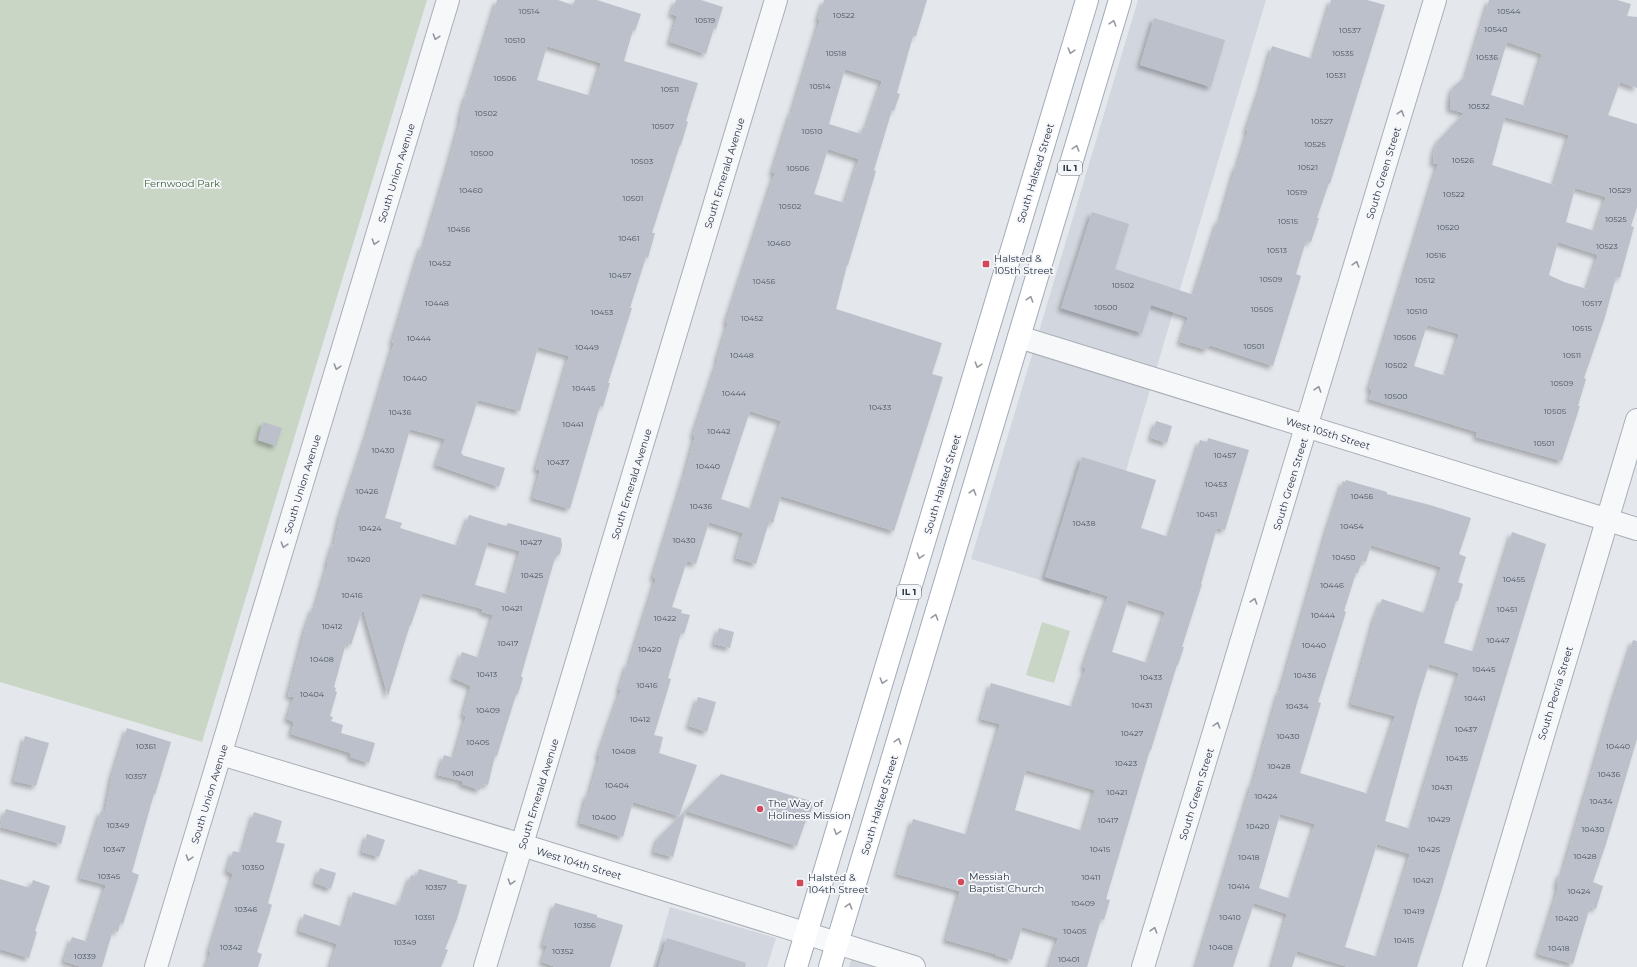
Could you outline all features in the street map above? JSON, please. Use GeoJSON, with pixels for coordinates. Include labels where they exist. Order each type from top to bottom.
{"type":"FeatureCollection","features":[{"type":"Feature","properties":{"kind":"main road","name":"South Halsted Street"},"geometry":{"type":"LineString","coordinates":[[796,967],[1086,0]]}},
{"type":"Feature","properties":{"kind":"main road","name":"South Halsted Street"},"geometry":{"type":"LineString","coordinates":[[830,967],[1120,0]]}},
{"type":"Feature","properties":{"kind":"main road"},"geometry":{"type":"LineString","coordinates":[[989,327],[1019,337]]}},
{"type":"Feature","properties":{"kind":"street","name":"South Union Avenue"},"geometry":{"type":"LineString","coordinates":[[156,967],[448,0]]}},
{"type":"Feature","properties":{"kind":"street","name":"South Emerald Avenue"},"geometry":{"type":"LineString","coordinates":[[485,967],[776,0]]}},
{"type":"Feature","properties":{"kind":"street","name":"South Green Street"},"geometry":{"type":"LineString","coordinates":[[1143,967],[1435,0]]}},
{"type":"Feature","properties":{"kind":"street","name":"West 105th Street"},"geometry":{"type":"LineString","coordinates":[[1019,337],[1637,529]]}},
{"type":"Feature","properties":{"kind":"street","name":"South Peoria Street"},"geometry":{"type":"LineString","coordinates":[[1474,967],[1637,420]]}},
{"type":"Feature","properties":{"kind":"street","name":"West 104th Street"},"geometry":{"type":"LineString","coordinates":[[221,754],[522,845],[914,967]]}},
{"type":"Feature","properties":{"kind":"shaded area"},"geometry":{"type":"Polygon","coordinates":[[[1138,0],[1266,0],[1089,595],[971,559],[1138,0]]]}},
{"type":"Feature","properties":{"kind":"shaded area"},"geometry":{"type":"Polygon","coordinates":[[[670,907],[776,938],[767,967],[653,967],[670,907]]]}},
{"type":"Feature","properties":{"kind":"shaded area"},"geometry":{"type":"Polygon","coordinates":[[[854,951],[907,967],[849,967],[854,951]]]}},
{"type":"Feature","properties":{"kind":"green space","name":"Fernwood Park"},"geometry":{"type":"Polygon","coordinates":[[[0,0],[427,0],[202,742],[0,682],[0,0]]]}},
{"type":"Feature","properties":{"kind":"green space"},"geometry":{"type":"Polygon","coordinates":[[[1042,622],[1070,631],[1054,683],[1026,675],[1042,622]]]}},
{"type":"Feature","properties":{"kind":"building"},"geometry":{"type":"Polygon","coordinates":[[[497,0],[558,0],[573,5],[575,0],[597,0],[641,14],[635,31],[633,30],[624,61],[698,83],[686,121],[688,122],[681,145],[652,233],[655,233],[648,258],[646,257],[630,308],[632,308],[608,383],[610,383],[603,407],[600,406],[570,509],[533,498],[540,470],[536,469],[569,356],[538,347],[520,411],[478,400],[461,453],[463,454],[462,455],[505,468],[499,487],[436,465],[445,439],[410,429],[385,518],[402,523],[400,528],[458,546],[469,515],[506,526],[508,523],[561,538],[562,545],[560,554],[555,558],[521,676],[523,678],[518,694],[516,695],[497,756],[495,756],[488,785],[482,784],[480,790],[462,784],[462,781],[438,775],[444,755],[454,758],[466,716],[463,715],[471,686],[453,678],[462,652],[480,658],[493,615],[482,612],[483,609],[422,593],[410,625],[388,696],[363,609],[351,645],[346,643],[334,687],[336,688],[335,691],[337,692],[330,716],[333,717],[331,721],[343,725],[341,733],[375,743],[369,763],[350,757],[351,753],[291,734],[294,722],[287,719],[294,697],[288,696],[305,630],[313,607],[315,608],[334,544],[340,516],[368,431],[394,343],[392,343],[418,257],[422,245],[424,246],[449,163],[466,95],[467,96],[497,0]],[[547,46],[537,80],[591,96],[601,63],[547,46]],[[488,542],[475,585],[508,594],[520,551],[488,542]]]}},
{"type":"Feature","properties":{"kind":"building"},"geometry":{"type":"Polygon","coordinates":[[[676,0],[701,0],[723,7],[716,29],[714,28],[706,54],[670,42],[677,16],[671,14],[676,0]]]}},
{"type":"Feature","properties":{"kind":"building"},"geometry":{"type":"Polygon","coordinates":[[[824,0],[927,0],[916,36],[913,36],[897,93],[900,94],[894,111],[892,110],[874,170],[876,171],[847,265],[836,309],[942,343],[932,374],[943,377],[894,531],[781,496],[773,523],[769,522],[756,564],[736,558],[743,533],[709,522],[696,564],[687,561],[672,607],[682,610],[681,613],[690,615],[684,634],[681,633],[668,678],[671,679],[654,735],[663,737],[659,753],[697,765],[679,816],[633,802],[623,837],[580,823],[587,794],[589,795],[600,756],[598,756],[621,690],[619,690],[627,664],[629,664],[656,579],[653,577],[685,474],[695,436],[693,435],[718,360],[728,323],[726,322],[775,173],[772,173],[820,20],[818,19],[824,0]],[[845,69],[829,124],[861,134],[863,127],[866,128],[882,81],[845,69]],[[828,149],[814,194],[845,203],[859,159],[828,149]],[[750,411],[721,499],[752,509],[781,421],[750,411]]]}},
{"type":"Feature","properties":{"kind":"building"},"geometry":{"type":"Polygon","coordinates":[[[1331,0],[1367,0],[1385,5],[1330,184],[1329,183],[1317,218],[1319,218],[1311,242],[1306,241],[1296,274],[1301,276],[1273,366],[1209,345],[1207,350],[1180,342],[1188,317],[1151,305],[1142,333],[1061,308],[1092,212],[1129,224],[1115,269],[1194,295],[1218,220],[1220,221],[1236,166],[1237,167],[1248,131],[1246,131],[1272,46],[1313,59],[1331,0]]]}},
{"type":"Feature","properties":{"kind":"building"},"geometry":{"type":"Polygon","coordinates":[[[1489,0],[1617,0],[1631,4],[1627,16],[1637,17],[1637,88],[1620,82],[1608,115],[1637,124],[1637,207],[1631,226],[1634,227],[1620,278],[1616,277],[1605,317],[1584,378],[1586,379],[1578,406],[1580,406],[1562,461],[1476,437],[1477,432],[1369,399],[1372,390],[1369,389],[1438,164],[1433,163],[1434,152],[1438,141],[1464,113],[1450,109],[1450,98],[1453,87],[1466,76],[1489,0]],[[1507,42],[1491,95],[1526,106],[1542,54],[1507,42]],[[1505,117],[1492,165],[1554,185],[1569,135],[1505,117]],[[1575,188],[1566,222],[1595,231],[1606,197],[1575,188]],[[1558,242],[1549,275],[1564,282],[1587,289],[1598,255],[1558,242]],[[1427,325],[1414,366],[1446,376],[1459,334],[1427,325]]]}},
{"type":"Feature","properties":{"kind":"building"},"geometry":{"type":"Polygon","coordinates":[[[1154,18],[1225,40],[1211,87],[1140,65],[1154,18]]]}},
{"type":"Feature","properties":{"kind":"building"},"geometry":{"type":"Polygon","coordinates":[[[1156,421],[1172,426],[1167,443],[1151,438],[1156,421]]]}},
{"type":"Feature","properties":{"kind":"building"},"geometry":{"type":"Polygon","coordinates":[[[263,422],[282,428],[276,446],[258,440],[263,422]]]}},
{"type":"Feature","properties":{"kind":"building"},"geometry":{"type":"Polygon","coordinates":[[[1208,438],[1249,450],[1225,530],[1217,528],[1202,584],[1182,647],[1184,647],[1150,750],[1106,899],[1110,900],[1104,920],[1101,919],[1087,967],[1049,967],[1058,938],[1022,927],[1012,960],[946,940],[960,891],[897,874],[913,819],[968,835],[1000,724],[981,719],[991,683],[1073,707],[1086,668],[1083,668],[1108,596],[1045,577],[1082,457],[1156,480],[1141,528],[1169,537],[1200,440],[1207,442],[1208,438]],[[1128,600],[1112,652],[1148,663],[1165,612],[1128,600]],[[1026,770],[1015,810],[1083,831],[1095,790],[1026,770]]]}},
{"type":"Feature","properties":{"kind":"building"},"geometry":{"type":"Polygon","coordinates":[[[1346,480],[1387,492],[1387,494],[1430,505],[1471,518],[1459,554],[1466,557],[1458,582],[1463,584],[1458,601],[1456,601],[1444,643],[1475,652],[1512,532],[1546,544],[1440,895],[1417,967],[1348,967],[1297,951],[1292,967],[1272,967],[1287,914],[1254,903],[1233,967],[1196,967],[1253,783],[1327,530],[1343,481],[1345,482],[1346,480]],[[1371,545],[1366,562],[1362,561],[1358,573],[1356,573],[1344,611],[1346,612],[1318,702],[1321,703],[1300,773],[1369,794],[1395,716],[1351,704],[1374,620],[1382,599],[1424,613],[1425,609],[1428,609],[1441,567],[1371,545]],[[1429,664],[1385,821],[1411,829],[1459,673],[1429,664]],[[1280,814],[1259,888],[1291,899],[1315,824],[1280,814]],[[1377,844],[1345,947],[1378,957],[1410,854],[1377,844]]]}},
{"type":"Feature","properties":{"kind":"building"},"geometry":{"type":"Polygon","coordinates":[[[719,628],[734,632],[730,648],[714,644],[719,628]]]}},
{"type":"Feature","properties":{"kind":"building"},"geometry":{"type":"Polygon","coordinates":[[[1633,640],[1637,641],[1637,739],[1606,844],[1593,882],[1603,886],[1596,909],[1590,907],[1573,964],[1538,954],[1556,896],[1560,873],[1562,874],[1614,698],[1633,640]]]}},
{"type":"Feature","properties":{"kind":"building"},"geometry":{"type":"Polygon","coordinates":[[[698,697],[716,702],[707,732],[689,726],[698,697]]]}},
{"type":"Feature","properties":{"kind":"building"},"geometry":{"type":"Polygon","coordinates":[[[127,728],[171,742],[155,795],[154,794],[132,872],[139,875],[123,924],[120,923],[118,932],[113,930],[102,967],[82,967],[64,961],[72,937],[88,942],[106,885],[80,878],[101,811],[105,812],[112,776],[127,728]]]}},
{"type":"Feature","properties":{"kind":"building"},"geometry":{"type":"Polygon","coordinates":[[[25,736],[49,743],[36,786],[14,781],[25,736]]]}},
{"type":"Feature","properties":{"kind":"building","name":"The Way of Holiness Mission"},"geometry":{"type":"Polygon","coordinates":[[[721,774],[814,802],[797,846],[686,811],[673,857],[654,852],[658,838],[721,774]]]}},
{"type":"Feature","properties":{"kind":"building"},"geometry":{"type":"Polygon","coordinates":[[[6,809],[66,826],[61,844],[0,827],[6,809]]]}},
{"type":"Feature","properties":{"kind":"building"},"geometry":{"type":"Polygon","coordinates":[[[254,812],[282,821],[276,842],[285,844],[268,903],[272,905],[257,952],[262,954],[258,967],[206,967],[211,952],[209,952],[233,874],[227,871],[233,851],[242,853],[254,812]]]}},
{"type":"Feature","properties":{"kind":"building"},"geometry":{"type":"Polygon","coordinates":[[[367,834],[385,840],[379,857],[362,852],[367,834]]]}},
{"type":"Feature","properties":{"kind":"building"},"geometry":{"type":"Polygon","coordinates":[[[320,868],[336,873],[331,889],[315,883],[320,868]]]}},
{"type":"Feature","properties":{"kind":"building"},"geometry":{"type":"Polygon","coordinates":[[[419,869],[458,881],[457,883],[467,885],[457,919],[445,949],[448,950],[441,967],[330,967],[337,944],[299,931],[304,914],[343,927],[353,892],[398,906],[401,898],[403,898],[411,875],[416,877],[419,869]]]}},
{"type":"Feature","properties":{"kind":"building"},"geometry":{"type":"Polygon","coordinates":[[[0,879],[30,888],[33,880],[50,886],[35,931],[37,932],[29,958],[0,949],[0,879]]]}},
{"type":"Feature","properties":{"kind":"building"},"geometry":{"type":"Polygon","coordinates":[[[555,903],[597,915],[597,917],[623,925],[610,967],[556,967],[542,962],[547,946],[543,945],[555,903]]]}},
{"type":"Feature","properties":{"kind":"building"},"geometry":{"type":"Polygon","coordinates":[[[667,938],[746,963],[745,967],[658,967],[667,938]]]}},
{"type":"Feature","properties":{"kind":"place","name":"Halsted & 105th Street"},"geometry":{"type":"Point","coordinates":[986,264]}},
{"type":"Feature","properties":{"kind":"place","name":"The Way of Holiness Mission"},"geometry":{"type":"Point","coordinates":[760,809]}},
{"type":"Feature","properties":{"kind":"place","name":"Messiah Baptist Church"},"geometry":{"type":"Point","coordinates":[961,882]}},
{"type":"Feature","properties":{"kind":"place","name":"Halsted & 104th Street"},"geometry":{"type":"Point","coordinates":[800,883]}}]}
